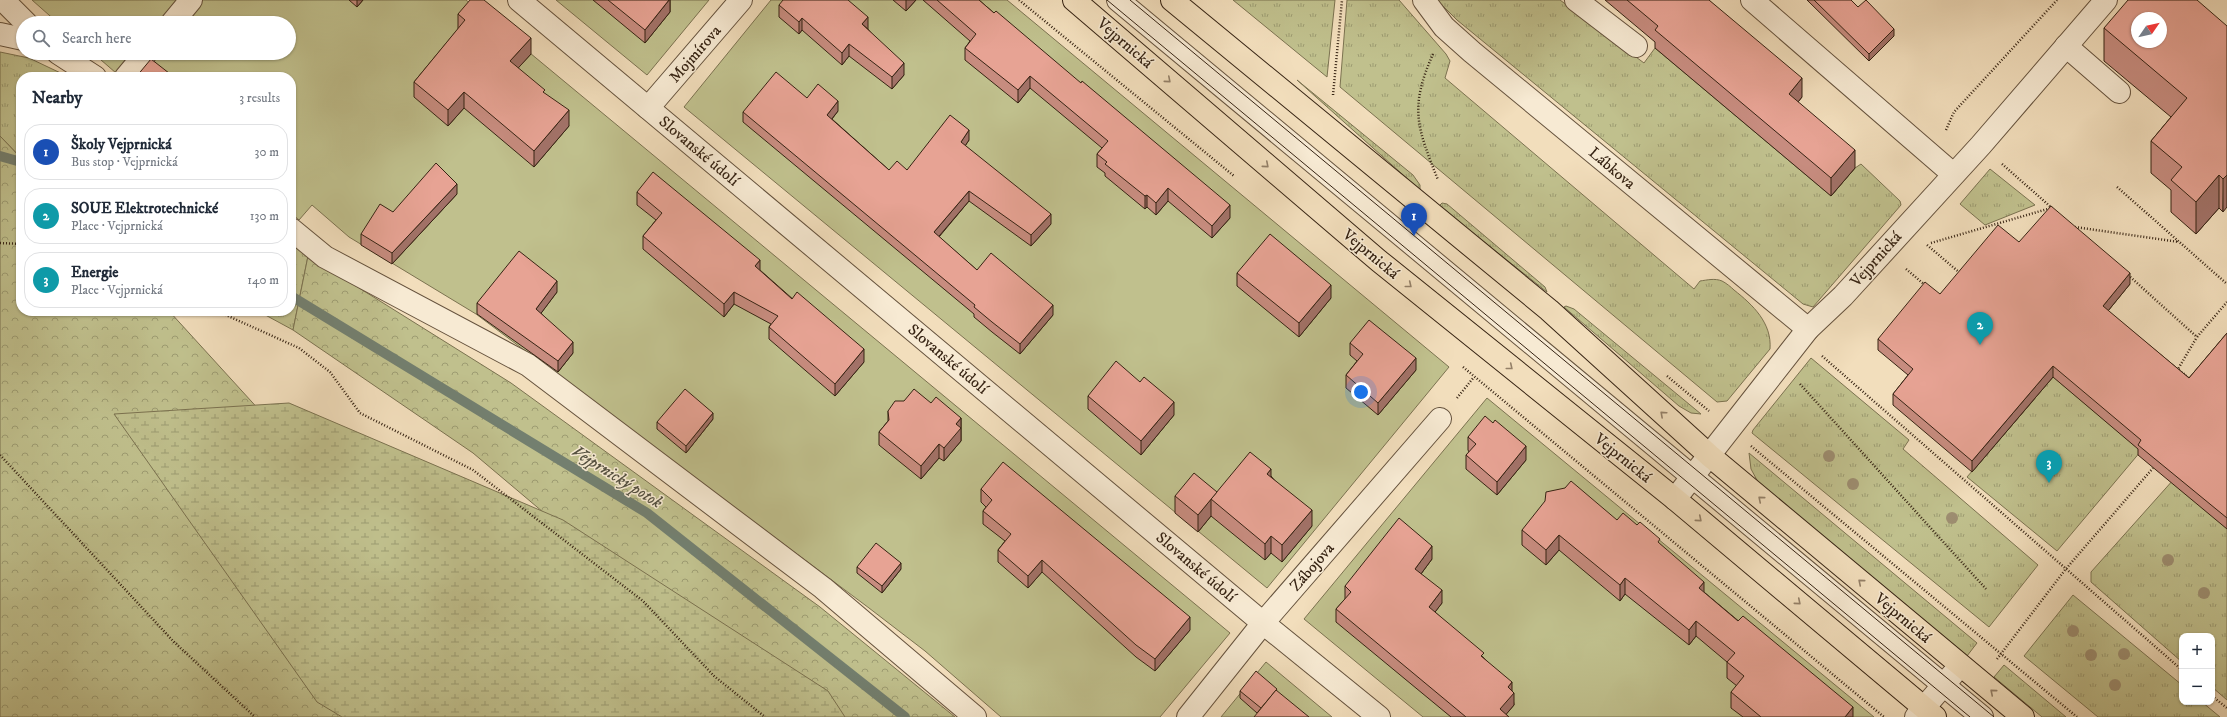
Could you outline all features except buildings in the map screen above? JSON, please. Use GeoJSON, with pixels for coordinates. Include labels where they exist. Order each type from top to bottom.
{"type":"FeatureCollection","features":[{"type":"Feature","properties":{"kind":"main road","name":"Vejprnická"},"geometry":{"type":"LineString","coordinates":[[1074,0],[1379,261],[1675,499],[1925,714]]}},
{"type":"Feature","properties":{"kind":"main road","name":"Vejprnická"},"geometry":{"type":"LineString","coordinates":[[1172,0],[1549,310],[1710,456],[2023,717]]}},
{"type":"Feature","properties":{"kind":"street"},"geometry":{"type":"LineString","coordinates":[[2,0],[19,16]]}},
{"type":"Feature","properties":{"kind":"street"},"geometry":{"type":"LineString","coordinates":[[178,16],[191,0]]}},
{"type":"Feature","properties":{"kind":"street","name":"Slovanské údolí"},"geometry":{"type":"LineString","coordinates":[[519,0],[1263,623],[1379,717]]}},
{"type":"Feature","properties":{"kind":"street","name":"Mojmírova"},"geometry":{"type":"LineString","coordinates":[[648,108],[742,0]]}},
{"type":"Feature","properties":{"kind":"street","name":"Vejprnická"},"geometry":{"type":"LineString","coordinates":[[1118,0],[1982,717]]}},
{"type":"Feature","properties":{"kind":"street","name":"Lábkova"},"geometry":{"type":"LineString","coordinates":[[1424,0],[1444,27],[1718,257],[1808,329]]}},
{"type":"Feature","properties":{"kind":"street"},"geometry":{"type":"LineString","coordinates":[[1576,0],[1636,46]]}},
{"type":"Feature","properties":{"kind":"street"},"geometry":{"type":"LineString","coordinates":[[1752,0],[1933,155],[1953,174]]}},
{"type":"Feature","properties":{"kind":"street","name":"Vejprnická"},"geometry":{"type":"LineString","coordinates":[[1675,499],[1808,329],[1842,296],[1981,145],[2106,0]]}},
{"type":"Feature","properties":{"kind":"street"},"geometry":{"type":"LineString","coordinates":[[0,34],[16,37]]}},
{"type":"Feature","properties":{"kind":"street"},"geometry":{"type":"LineString","coordinates":[[2066,46],[2119,92]]}},
{"type":"Feature","properties":{"kind":"street"},"geometry":{"type":"LineString","coordinates":[[69,60],[87,72]]}},
{"type":"Feature","properties":{"kind":"street"},"geometry":{"type":"LineString","coordinates":[[130,72],[140,60]]}},
{"type":"Feature","properties":{"kind":"street"},"geometry":{"type":"LineString","coordinates":[[296,234],[325,257],[528,365],[823,588],[975,717]]}},
{"type":"Feature","properties":{"kind":"street","name":"Zábojova"},"geometry":{"type":"LineString","coordinates":[[1188,717],[1263,623],[1440,419]]}},
{"type":"Feature","properties":{"kind":"street"},"geometry":{"type":"LineString","coordinates":[[1925,714],[1943,685],[1961,666]]}},
{"type":"Feature","properties":{"kind":"path"},"geometry":{"type":"LineString","coordinates":[[1020,0],[1238,180]]}},
{"type":"Feature","properties":{"kind":"path"},"geometry":{"type":"LineString","coordinates":[[1333,95],[1342,0]]}},
{"type":"Feature","properties":{"kind":"path"},"geometry":{"type":"LineString","coordinates":[[1933,155],[1954,112],[2057,0]]}},
{"type":"Feature","properties":{"kind":"path"},"geometry":{"type":"LineString","coordinates":[[1440,185],[1422,140],[1417,106],[1422,78],[1444,27]]}},
{"type":"Feature","properties":{"kind":"path"},"geometry":{"type":"LineString","coordinates":[[1981,145],[2057,212]]}},
{"type":"Feature","properties":{"kind":"path"},"geometry":{"type":"LineString","coordinates":[[2117,187],[2227,284]]}},
{"type":"Feature","properties":{"kind":"path"},"geometry":{"type":"LineString","coordinates":[[1964,277],[1926,244],[2051,207]]}},
{"type":"Feature","properties":{"kind":"path"},"geometry":{"type":"LineString","coordinates":[[2069,222],[2080,232]]}},
{"type":"Feature","properties":{"kind":"path"},"geometry":{"type":"LineString","coordinates":[[2074,228],[2180,242]]}},
{"type":"Feature","properties":{"kind":"path"},"geometry":{"type":"LineString","coordinates":[[0,243],[16,244]]}},
{"type":"Feature","properties":{"kind":"path"},"geometry":{"type":"LineString","coordinates":[[1884,250],[1926,286]]}},
{"type":"Feature","properties":{"kind":"path"},"geometry":{"type":"LineString","coordinates":[[2125,272],[2197,338]]}},
{"type":"Feature","properties":{"kind":"path"},"geometry":{"type":"LineString","coordinates":[[2196,384],[2178,368],[2197,338],[2227,302]]}},
{"type":"Feature","properties":{"kind":"path"},"geometry":{"type":"LineString","coordinates":[[228,316],[299,348],[330,372],[360,413],[474,470],[643,601],[714,676],[765,717]]}},
{"type":"Feature","properties":{"kind":"path"},"geometry":{"type":"LineString","coordinates":[[1822,357],[2065,570],[2181,669]]}},
{"type":"Feature","properties":{"kind":"path"},"geometry":{"type":"LineString","coordinates":[[1781,363],[1986,589]]}},
{"type":"Feature","properties":{"kind":"path"},"geometry":{"type":"LineString","coordinates":[[1474,376],[1884,717]]}},
{"type":"Feature","properties":{"kind":"path"},"geometry":{"type":"LineString","coordinates":[[1752,447],[2077,717]]}},
{"type":"Feature","properties":{"kind":"path"},"geometry":{"type":"LineString","coordinates":[[0,454],[174,642],[255,717]]}},
{"type":"Feature","properties":{"kind":"path"},"geometry":{"type":"LineString","coordinates":[[2008,644],[2065,570],[2153,468]]}},
{"type":"Feature","properties":{"kind":"path"},"geometry":{"type":"LineString","coordinates":[[2215,698],[2227,708]]}},
{"type":"Feature","properties":{"kind":"green space"},"geometry":{"type":"Polygon","coordinates":[[[32,0],[177,0],[164,16],[50,16],[32,0]]]}},
{"type":"Feature","properties":{"kind":"green space"},"geometry":{"type":"Polygon","coordinates":[[[202,0],[466,0],[1230,633],[1160,717],[1001,717],[925,651],[869,608],[476,314],[349,237],[312,205],[299,220],[296,217],[296,72],[141,72],[152,60],[296,60],[296,16],[189,16],[202,0]]]}},
{"type":"Feature","properties":{"kind":"green space"},"geometry":{"type":"Polygon","coordinates":[[[556,0],[709,0],[647,75],[556,0]]]}},
{"type":"Feature","properties":{"kind":"green space"},"geometry":{"type":"Polygon","coordinates":[[[771,0],[1007,0],[1449,367],[1267,588],[684,107],[771,0]]]}},
{"type":"Feature","properties":{"kind":"green space"},"geometry":{"type":"Polygon","coordinates":[[[1233,0],[1335,0],[1327,77],[1233,0]]]}},
{"type":"Feature","properties":{"kind":"green space"},"geometry":{"type":"Polygon","coordinates":[[[1347,0],[1399,0],[1446,54],[1450,61],[1445,78],[1694,289],[1700,281],[1719,280],[1730,286],[1754,308],[1760,315],[1768,331],[1770,349],[1727,401],[1717,402],[1340,87],[1347,0]]]}},
{"type":"Feature","properties":{"kind":"green space"},"geometry":{"type":"Polygon","coordinates":[[[1437,0],[1560,0],[1644,63],[1655,48],[1831,196],[1855,168],[1861,164],[1900,201],[1901,205],[1813,307],[1803,304],[1457,20],[1437,0]]]}},
{"type":"Feature","properties":{"kind":"green space"},"geometry":{"type":"Polygon","coordinates":[[[0,52],[16,55],[16,60],[33,60],[58,72],[16,72],[16,153],[0,136],[0,52]]]}},
{"type":"Feature","properties":{"kind":"green space"},"geometry":{"type":"Polygon","coordinates":[[[101,60],[127,60],[117,72],[115,72],[101,60]]]}},
{"type":"Feature","properties":{"kind":"green space"},"geometry":{"type":"Polygon","coordinates":[[[1297,80],[1413,175],[1420,185],[1420,190],[1297,80]]]}},
{"type":"Feature","properties":{"kind":"green space"},"geometry":{"type":"Polygon","coordinates":[[[0,136],[16,153],[16,316],[174,316],[293,447],[583,717],[0,717],[0,136]]]}},
{"type":"Feature","properties":{"kind":"green space"},"geometry":{"type":"Polygon","coordinates":[[[1990,169],[2035,205],[1985,225],[1960,204],[1990,169]]]}},
{"type":"Feature","properties":{"kind":"green space"},"geometry":{"type":"Polygon","coordinates":[[[1442,203],[1447,204],[1545,287],[1547,292],[1439,206],[1442,203]]]}},
{"type":"Feature","properties":{"kind":"green space"},"geometry":{"type":"Polygon","coordinates":[[[296,247],[308,256],[296,315],[296,247]]]}},
{"type":"Feature","properties":{"kind":"green space"},"geometry":{"type":"Polygon","coordinates":[[[308,256],[511,383],[820,607],[955,717],[774,717],[556,523],[473,453],[293,330],[308,256]]]}},
{"type":"Feature","properties":{"kind":"green space"},"geometry":{"type":"Polygon","coordinates":[[[1566,306],[1574,309],[1701,414],[1691,413],[1679,406],[1564,307],[1566,306]]]}},
{"type":"Feature","properties":{"kind":"green space"},"geometry":{"type":"Polygon","coordinates":[[[267,316],[296,316],[293,330],[267,316]]]}},
{"type":"Feature","properties":{"kind":"green space"},"geometry":{"type":"Polygon","coordinates":[[[1811,358],[1909,440],[1903,449],[2038,565],[1989,627],[1752,433],[1811,358]]]}},
{"type":"Feature","properties":{"kind":"green space"},"geometry":{"type":"Polygon","coordinates":[[[2052,376],[2141,451],[2057,551],[1967,477],[2032,402],[2052,376]]]}},
{"type":"Feature","properties":{"kind":"green space"},"geometry":{"type":"Polygon","coordinates":[[[1487,398],[1874,717],[1423,717],[1304,619],[1487,398]]]}},
{"type":"Feature","properties":{"kind":"green space"},"geometry":{"type":"Polygon","coordinates":[[[289,403],[563,520],[828,691],[845,717],[342,717],[317,702],[114,414],[289,403]]]}},
{"type":"Feature","properties":{"kind":"green space"},"geometry":{"type":"Polygon","coordinates":[[[1749,453],[1977,643],[1967,656],[1758,482],[1751,469],[1749,453]]]}},
{"type":"Feature","properties":{"kind":"green space"},"geometry":{"type":"Polygon","coordinates":[[[2174,479],[2227,528],[2227,700],[2215,690],[2215,633],[2179,633],[2179,659],[2091,582],[2091,572],[2174,479]]]}},
{"type":"Feature","properties":{"kind":"green space"},"geometry":{"type":"Polygon","coordinates":[[[2073,595],[2179,683],[2179,705],[2206,705],[2220,717],[2098,717],[2024,656],[2073,595]]]}},
{"type":"Feature","properties":{"kind":"green space"},"geometry":{"type":"Polygon","coordinates":[[[1266,662],[1332,717],[1221,717],[1266,662]]]}},
{"type":"Feature","properties":{"kind":"green space"},"geometry":{"type":"Polygon","coordinates":[[[2004,665],[2066,717],[2042,717],[1994,677],[2004,665]]]}},
{"type":"Feature","properties":{"kind":"waterway","name":"Vejprnický potok"},"geometry":{"type":"LineString","coordinates":[[0,156],[16,161]]}},
{"type":"Feature","properties":{"kind":"waterway","name":"Vejprnický potok"},"geometry":{"type":"LineString","coordinates":[[296,299],[647,513],[905,717]]}},
{"type":"Feature","properties":{"kind":"tram line"},"geometry":{"type":"LineString","coordinates":[[1107,0],[1970,717]]}},
{"type":"Feature","properties":{"kind":"tram line"},"geometry":{"type":"LineString","coordinates":[[1130,0],[1994,717]]}},
{"type":"Feature","properties":{"kind":"place","name":"Školy Vejprnická"},"geometry":{"type":"Point","coordinates":[1414,236]}},
{"type":"Feature","properties":{"kind":"place","name":"SOUE Elektrotechnické"},"geometry":{"type":"Point","coordinates":[1980,345]}},
{"type":"Feature","properties":{"kind":"place","name":"Energie"},"geometry":{"type":"Point","coordinates":[2049,483]}}]}
